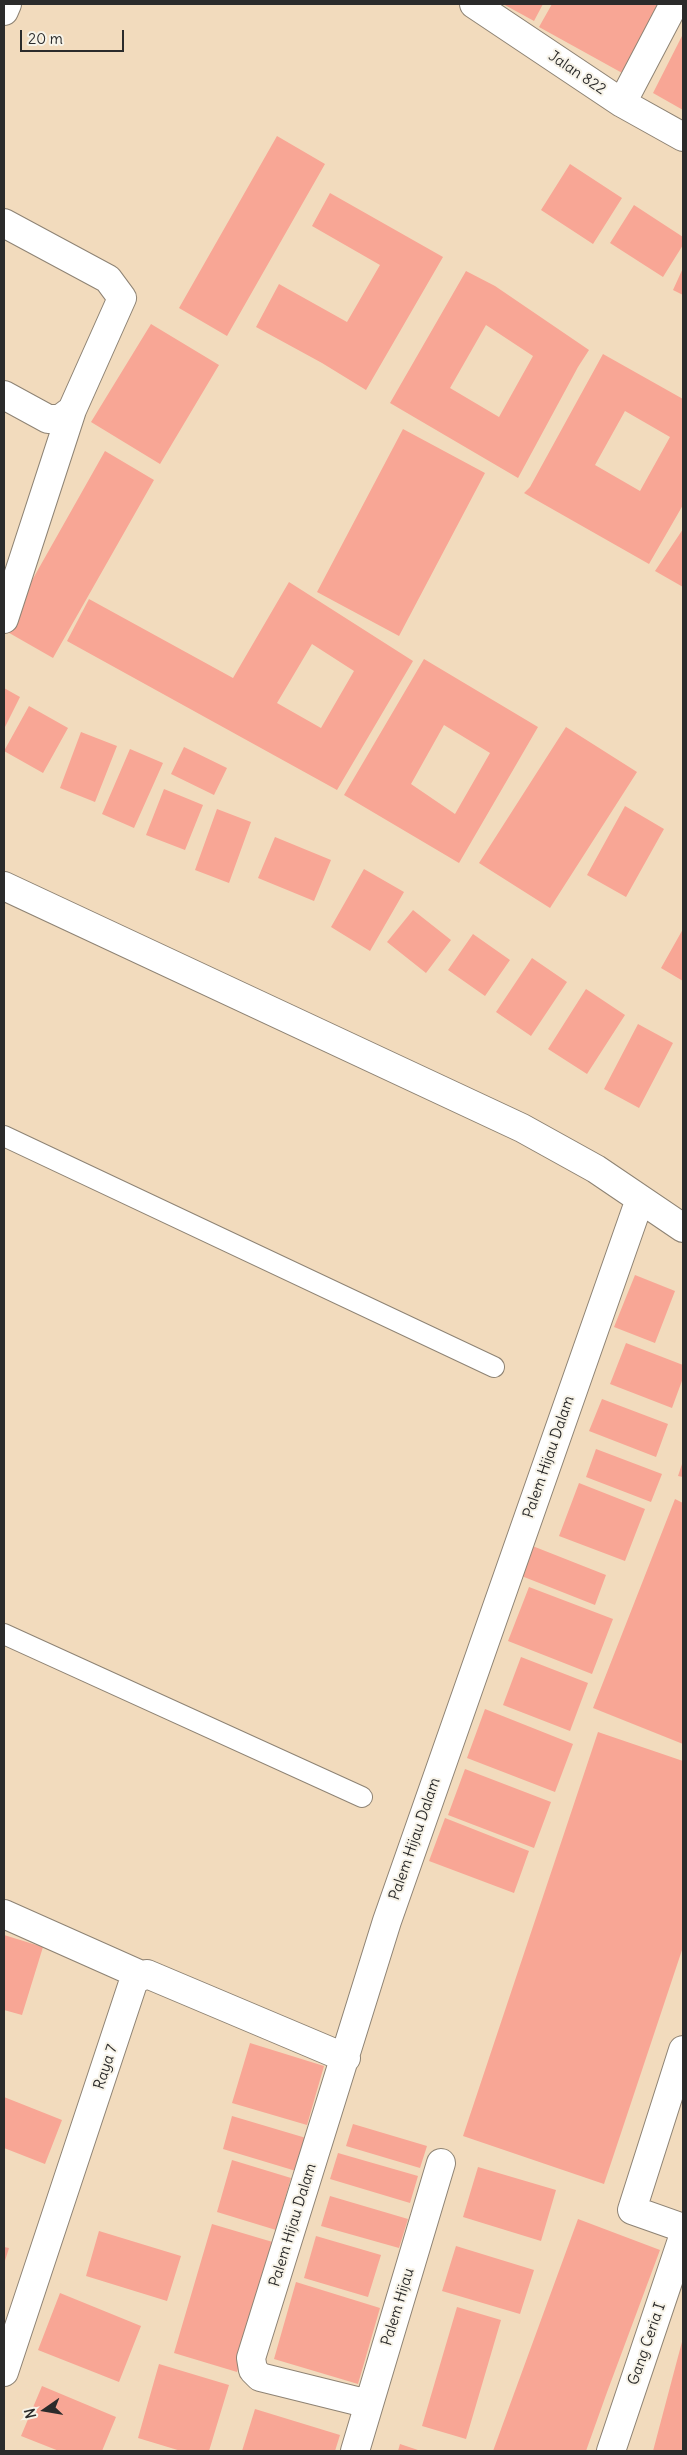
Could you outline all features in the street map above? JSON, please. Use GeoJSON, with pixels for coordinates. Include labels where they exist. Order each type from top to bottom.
{"type":"FeatureCollection","features":[{"type":"Feature","properties":{"kind":"street"},"geometry":{"type":"LineString","coordinates":[[4,11],[7,4]]}},
{"type":"Feature","properties":{"kind":"street","name":"Jalan 822"},"geometry":{"type":"LineString","coordinates":[[474,4],[622,103],[683,137]]}},
{"type":"Feature","properties":{"kind":"street"},"geometry":{"type":"LineString","coordinates":[[622,103],[674,4]]}},
{"type":"Feature","properties":{"kind":"street"},"geometry":{"type":"LineString","coordinates":[[4,223],[108,279],[122,298],[72,410],[4,619]]}},
{"type":"Feature","properties":{"kind":"street"},"geometry":{"type":"LineString","coordinates":[[4,396],[48,419],[60,419],[72,410]]}},
{"type":"Feature","properties":{"kind":"street"},"geometry":{"type":"LineString","coordinates":[[4,886],[522,1128],[596,1169],[683,1228]]}},
{"type":"Feature","properties":{"kind":"street","name":"Palem Hijau Dalam"},"geometry":{"type":"LineString","coordinates":[[369,2404],[260,2377],[253,2370],[251,2358],[346,2058],[387,1921],[640,1199]]}},
{"type":"Feature","properties":{"kind":"street"},"geometry":{"type":"LineString","coordinates":[[4,1914],[141,1975],[147,1974],[346,2058]]}},
{"type":"Feature","properties":{"kind":"street","name":"Raya 7"},"geometry":{"type":"LineString","coordinates":[[4,2372],[134,1980],[141,1975]]}},
{"type":"Feature","properties":{"kind":"street"},"geometry":{"type":"LineString","coordinates":[[683,2050],[632,2210],[683,2228]]}},
{"type":"Feature","properties":{"kind":"street","name":"Palem Hijau"},"geometry":{"type":"LineString","coordinates":[[355,2451],[441,2163]]}},
{"type":"Feature","properties":{"kind":"street","name":"Gang Ceria I"},"geometry":{"type":"LineString","coordinates":[[611,2451],[683,2237]]}},
{"type":"Feature","properties":{"kind":"lane"},"geometry":{"type":"LineString","coordinates":[[4,1136],[494,1367]]}},
{"type":"Feature","properties":{"kind":"lane"},"geometry":{"type":"LineString","coordinates":[[4,1634],[362,1797]]}},
{"type":"Feature","properties":{"kind":"building"},"geometry":{"type":"Polygon","coordinates":[[[503,4],[543,4],[534,21],[503,4]]]}},
{"type":"Feature","properties":{"kind":"building"},"geometry":{"type":"Polygon","coordinates":[[[552,4],[662,4],[624,74],[539,27],[552,4]]]}},
{"type":"Feature","properties":{"kind":"building"},"geometry":{"type":"Polygon","coordinates":[[[683,34],[683,110],[653,93],[683,34]]]}},
{"type":"Feature","properties":{"kind":"building"},"geometry":{"type":"Polygon","coordinates":[[[277,136],[325,164],[227,336],[179,308],[277,136]]]}},
{"type":"Feature","properties":{"kind":"building"},"geometry":{"type":"Polygon","coordinates":[[[570,164],[622,198],[593,244],[541,210],[570,164]]]}},
{"type":"Feature","properties":{"kind":"building"},"geometry":{"type":"Polygon","coordinates":[[[330,193],[443,257],[366,390],[322,363],[256,327],[279,284],[347,322],[380,265],[312,226],[330,193]]]}},
{"type":"Feature","properties":{"kind":"building"},"geometry":{"type":"Polygon","coordinates":[[[634,205],[683,237],[683,245],[663,277],[610,243],[634,205]]]}},
{"type":"Feature","properties":{"kind":"building"},"geometry":{"type":"Polygon","coordinates":[[[683,268],[683,295],[673,290],[683,268]]]}},
{"type":"Feature","properties":{"kind":"building"},"geometry":{"type":"Polygon","coordinates":[[[466,271],[495,286],[589,350],[518,478],[390,403],[466,271]],[[486,325],[450,388],[499,417],[533,356],[486,325]]]}},
{"type":"Feature","properties":{"kind":"building"},"geometry":{"type":"Polygon","coordinates":[[[151,324],[219,365],[160,464],[91,422],[151,324]]]}},
{"type":"Feature","properties":{"kind":"building"},"geometry":{"type":"Polygon","coordinates":[[[603,354],[683,399],[683,505],[649,564],[524,493],[530,487],[603,354]],[[625,411],[595,465],[640,491],[670,437],[625,411]]]}},
{"type":"Feature","properties":{"kind":"building"},"geometry":{"type":"Polygon","coordinates":[[[403,429],[485,473],[399,636],[317,592],[403,429]]]}},
{"type":"Feature","properties":{"kind":"building"},"geometry":{"type":"Polygon","coordinates":[[[105,451],[154,480],[53,658],[4,630],[105,451]]]}},
{"type":"Feature","properties":{"kind":"building"},"geometry":{"type":"Polygon","coordinates":[[[683,529],[683,587],[655,571],[683,529]]]}},
{"type":"Feature","properties":{"kind":"building"},"geometry":{"type":"Polygon","coordinates":[[[289,582],[413,661],[337,790],[67,641],[89,599],[233,678],[289,582]],[[312,644],[277,703],[321,728],[354,671],[312,644]]]}},
{"type":"Feature","properties":{"kind":"building"},"geometry":{"type":"Polygon","coordinates":[[[424,659],[538,727],[459,863],[344,795],[424,659]],[[444,725],[411,784],[455,814],[490,753],[444,725]]]}},
{"type":"Feature","properties":{"kind":"building"},"geometry":{"type":"Polygon","coordinates":[[[4,688],[20,697],[4,729],[4,688]]]}},
{"type":"Feature","properties":{"kind":"building"},"geometry":{"type":"Polygon","coordinates":[[[29,706],[68,728],[43,773],[4,751],[29,706]]]}},
{"type":"Feature","properties":{"kind":"building"},"geometry":{"type":"Polygon","coordinates":[[[566,727],[637,772],[550,908],[479,863],[566,727]]]}},
{"type":"Feature","properties":{"kind":"building"},"geometry":{"type":"Polygon","coordinates":[[[81,732],[117,746],[95,802],[60,788],[81,732]]]}},
{"type":"Feature","properties":{"kind":"building"},"geometry":{"type":"Polygon","coordinates":[[[184,747],[227,768],[214,795],[171,774],[184,747]]]}},
{"type":"Feature","properties":{"kind":"building"},"geometry":{"type":"Polygon","coordinates":[[[130,749],[163,763],[134,828],[102,814],[130,749]]]}},
{"type":"Feature","properties":{"kind":"building"},"geometry":{"type":"Polygon","coordinates":[[[164,789],[203,805],[185,850],[146,835],[164,789]]]}},
{"type":"Feature","properties":{"kind":"building"},"geometry":{"type":"Polygon","coordinates":[[[625,806],[664,829],[626,897],[587,875],[625,806]]]}},
{"type":"Feature","properties":{"kind":"building"},"geometry":{"type":"Polygon","coordinates":[[[217,809],[251,822],[229,883],[195,870],[217,809]]]}},
{"type":"Feature","properties":{"kind":"building"},"geometry":{"type":"Polygon","coordinates":[[[275,837],[331,860],[314,901],[258,878],[275,837]]]}},
{"type":"Feature","properties":{"kind":"building"},"geometry":{"type":"Polygon","coordinates":[[[364,869],[404,892],[370,951],[331,927],[364,869]]]}},
{"type":"Feature","properties":{"kind":"building"},"geometry":{"type":"Polygon","coordinates":[[[413,910],[451,940],[426,973],[387,942],[413,910]]]}},
{"type":"Feature","properties":{"kind":"building"},"geometry":{"type":"Polygon","coordinates":[[[683,929],[683,981],[661,968],[683,929]]]}},
{"type":"Feature","properties":{"kind":"building"},"geometry":{"type":"Polygon","coordinates":[[[473,934],[510,960],[485,996],[448,970],[473,934]]]}},
{"type":"Feature","properties":{"kind":"building"},"geometry":{"type":"Polygon","coordinates":[[[532,958],[567,982],[531,1036],[496,1012],[532,958]]]}},
{"type":"Feature","properties":{"kind":"building"},"geometry":{"type":"Polygon","coordinates":[[[586,989],[625,1015],[587,1074],[548,1049],[586,989]]]}},
{"type":"Feature","properties":{"kind":"building"},"geometry":{"type":"Polygon","coordinates":[[[638,1024],[673,1043],[639,1108],[604,1089],[638,1024]]]}},
{"type":"Feature","properties":{"kind":"building"},"geometry":{"type":"Polygon","coordinates":[[[635,1275],[675,1291],[655,1343],[614,1327],[635,1275]]]}},
{"type":"Feature","properties":{"kind":"building"},"geometry":{"type":"Polygon","coordinates":[[[626,1343],[683,1365],[683,1378],[672,1408],[610,1384],[626,1343]]]}},
{"type":"Feature","properties":{"kind":"building"},"geometry":{"type":"Polygon","coordinates":[[[602,1399],[668,1424],[656,1457],[589,1431],[602,1399]]]}},
{"type":"Feature","properties":{"kind":"building"},"geometry":{"type":"Polygon","coordinates":[[[596,1449],[662,1474],[651,1502],[586,1477],[596,1449]]]}},
{"type":"Feature","properties":{"kind":"building"},"geometry":{"type":"Polygon","coordinates":[[[683,1461],[683,1477],[678,1476],[683,1461]]]}},
{"type":"Feature","properties":{"kind":"building"},"geometry":{"type":"Polygon","coordinates":[[[579,1483],[645,1509],[625,1561],[559,1536],[579,1483]]]}},
{"type":"Feature","properties":{"kind":"building"},"geometry":{"type":"Polygon","coordinates":[[[675,1499],[683,1503],[683,1744],[593,1708],[675,1499]]]}},
{"type":"Feature","properties":{"kind":"building"},"geometry":{"type":"Polygon","coordinates":[[[530,1545],[606,1575],[595,1605],[519,1575],[530,1545]]]}},
{"type":"Feature","properties":{"kind":"building"},"geometry":{"type":"Polygon","coordinates":[[[529,1587],[613,1619],[592,1674],[508,1641],[529,1587]]]}},
{"type":"Feature","properties":{"kind":"building"},"geometry":{"type":"Polygon","coordinates":[[[521,1657],[588,1683],[570,1731],[503,1705],[521,1657]]]}},
{"type":"Feature","properties":{"kind":"building"},"geometry":{"type":"Polygon","coordinates":[[[485,1709],[573,1744],[555,1792],[467,1758],[485,1709]]]}},
{"type":"Feature","properties":{"kind":"building"},"geometry":{"type":"Polygon","coordinates":[[[598,1732],[683,1761],[683,1947],[604,2184],[463,2136],[598,1732]]]}},
{"type":"Feature","properties":{"kind":"building"},"geometry":{"type":"Polygon","coordinates":[[[465,1769],[551,1802],[534,1848],[448,1815],[465,1769]]]}},
{"type":"Feature","properties":{"kind":"building"},"geometry":{"type":"Polygon","coordinates":[[[445,1818],[529,1851],[514,1893],[429,1861],[445,1818]]]}},
{"type":"Feature","properties":{"kind":"building"},"geometry":{"type":"Polygon","coordinates":[[[4,1935],[43,1947],[22,2015],[4,2010],[4,1935]]]}},
{"type":"Feature","properties":{"kind":"building"},"geometry":{"type":"Polygon","coordinates":[[[250,2043],[324,2066],[307,2125],[232,2103],[250,2043]]]}},
{"type":"Feature","properties":{"kind":"building"},"geometry":{"type":"Polygon","coordinates":[[[4,2097],[62,2120],[45,2164],[4,2148],[4,2097]]]}},
{"type":"Feature","properties":{"kind":"building"},"geometry":{"type":"Polygon","coordinates":[[[232,2116],[306,2138],[296,2171],[223,2149],[232,2116]]]}},
{"type":"Feature","properties":{"kind":"building"},"geometry":{"type":"Polygon","coordinates":[[[353,2124],[427,2146],[420,2168],[346,2146],[353,2124]]]}},
{"type":"Feature","properties":{"kind":"building"},"geometry":{"type":"Polygon","coordinates":[[[338,2153],[418,2176],[410,2203],[330,2179],[338,2153]]]}},
{"type":"Feature","properties":{"kind":"building"},"geometry":{"type":"Polygon","coordinates":[[[232,2160],[291,2178],[276,2230],[217,2212],[232,2160]]]}},
{"type":"Feature","properties":{"kind":"building"},"geometry":{"type":"Polygon","coordinates":[[[478,2167],[556,2190],[541,2241],[463,2217],[478,2167]]]}},
{"type":"Feature","properties":{"kind":"building"},"geometry":{"type":"Polygon","coordinates":[[[330,2196],[408,2219],[399,2248],[321,2226],[330,2196]]]}},
{"type":"Feature","properties":{"kind":"building"},"geometry":{"type":"Polygon","coordinates":[[[578,2219],[660,2250],[586,2451],[493,2451],[578,2219]]]}},
{"type":"Feature","properties":{"kind":"building"},"geometry":{"type":"Polygon","coordinates":[[[212,2224],[276,2243],[237,2372],[174,2353],[212,2224]]]}},
{"type":"Feature","properties":{"kind":"building"},"geometry":{"type":"Polygon","coordinates":[[[99,2231],[181,2256],[167,2301],[86,2276],[99,2231]]]}},
{"type":"Feature","properties":{"kind":"building"},"geometry":{"type":"Polygon","coordinates":[[[316,2236],[381,2255],[368,2297],[304,2278],[316,2236]]]}},
{"type":"Feature","properties":{"kind":"building"},"geometry":{"type":"Polygon","coordinates":[[[456,2246],[534,2270],[520,2314],[442,2291],[456,2246]]]}},
{"type":"Feature","properties":{"kind":"building"},"geometry":{"type":"Polygon","coordinates":[[[4,2247],[9,2248],[4,2264],[4,2247]]]}},
{"type":"Feature","properties":{"kind":"building"},"geometry":{"type":"Polygon","coordinates":[[[296,2282],[380,2308],[358,2384],[274,2359],[296,2282]]]}},
{"type":"Feature","properties":{"kind":"building"},"geometry":{"type":"Polygon","coordinates":[[[60,2293],[141,2326],[119,2382],[38,2350],[60,2293]]]}},
{"type":"Feature","properties":{"kind":"building"},"geometry":{"type":"Polygon","coordinates":[[[457,2307],[501,2320],[466,2439],[422,2426],[457,2307]]]}},
{"type":"Feature","properties":{"kind":"building"},"geometry":{"type":"Polygon","coordinates":[[[683,2338],[683,2451],[653,2451],[683,2338]]]}},
{"type":"Feature","properties":{"kind":"building"},"geometry":{"type":"Polygon","coordinates":[[[159,2364],[229,2385],[209,2451],[181,2451],[138,2438],[159,2364]]]}},
{"type":"Feature","properties":{"kind":"building"},"geometry":{"type":"Polygon","coordinates":[[[42,2386],[116,2417],[102,2451],[59,2451],[21,2436],[42,2386]]]}},
{"type":"Feature","properties":{"kind":"building"},"geometry":{"type":"Polygon","coordinates":[[[255,2409],[340,2435],[335,2451],[242,2451],[255,2409]]]}},
{"type":"Feature","properties":{"kind":"building"},"geometry":{"type":"Polygon","coordinates":[[[400,2444],[421,2451],[398,2451],[400,2444]]]}}]}
